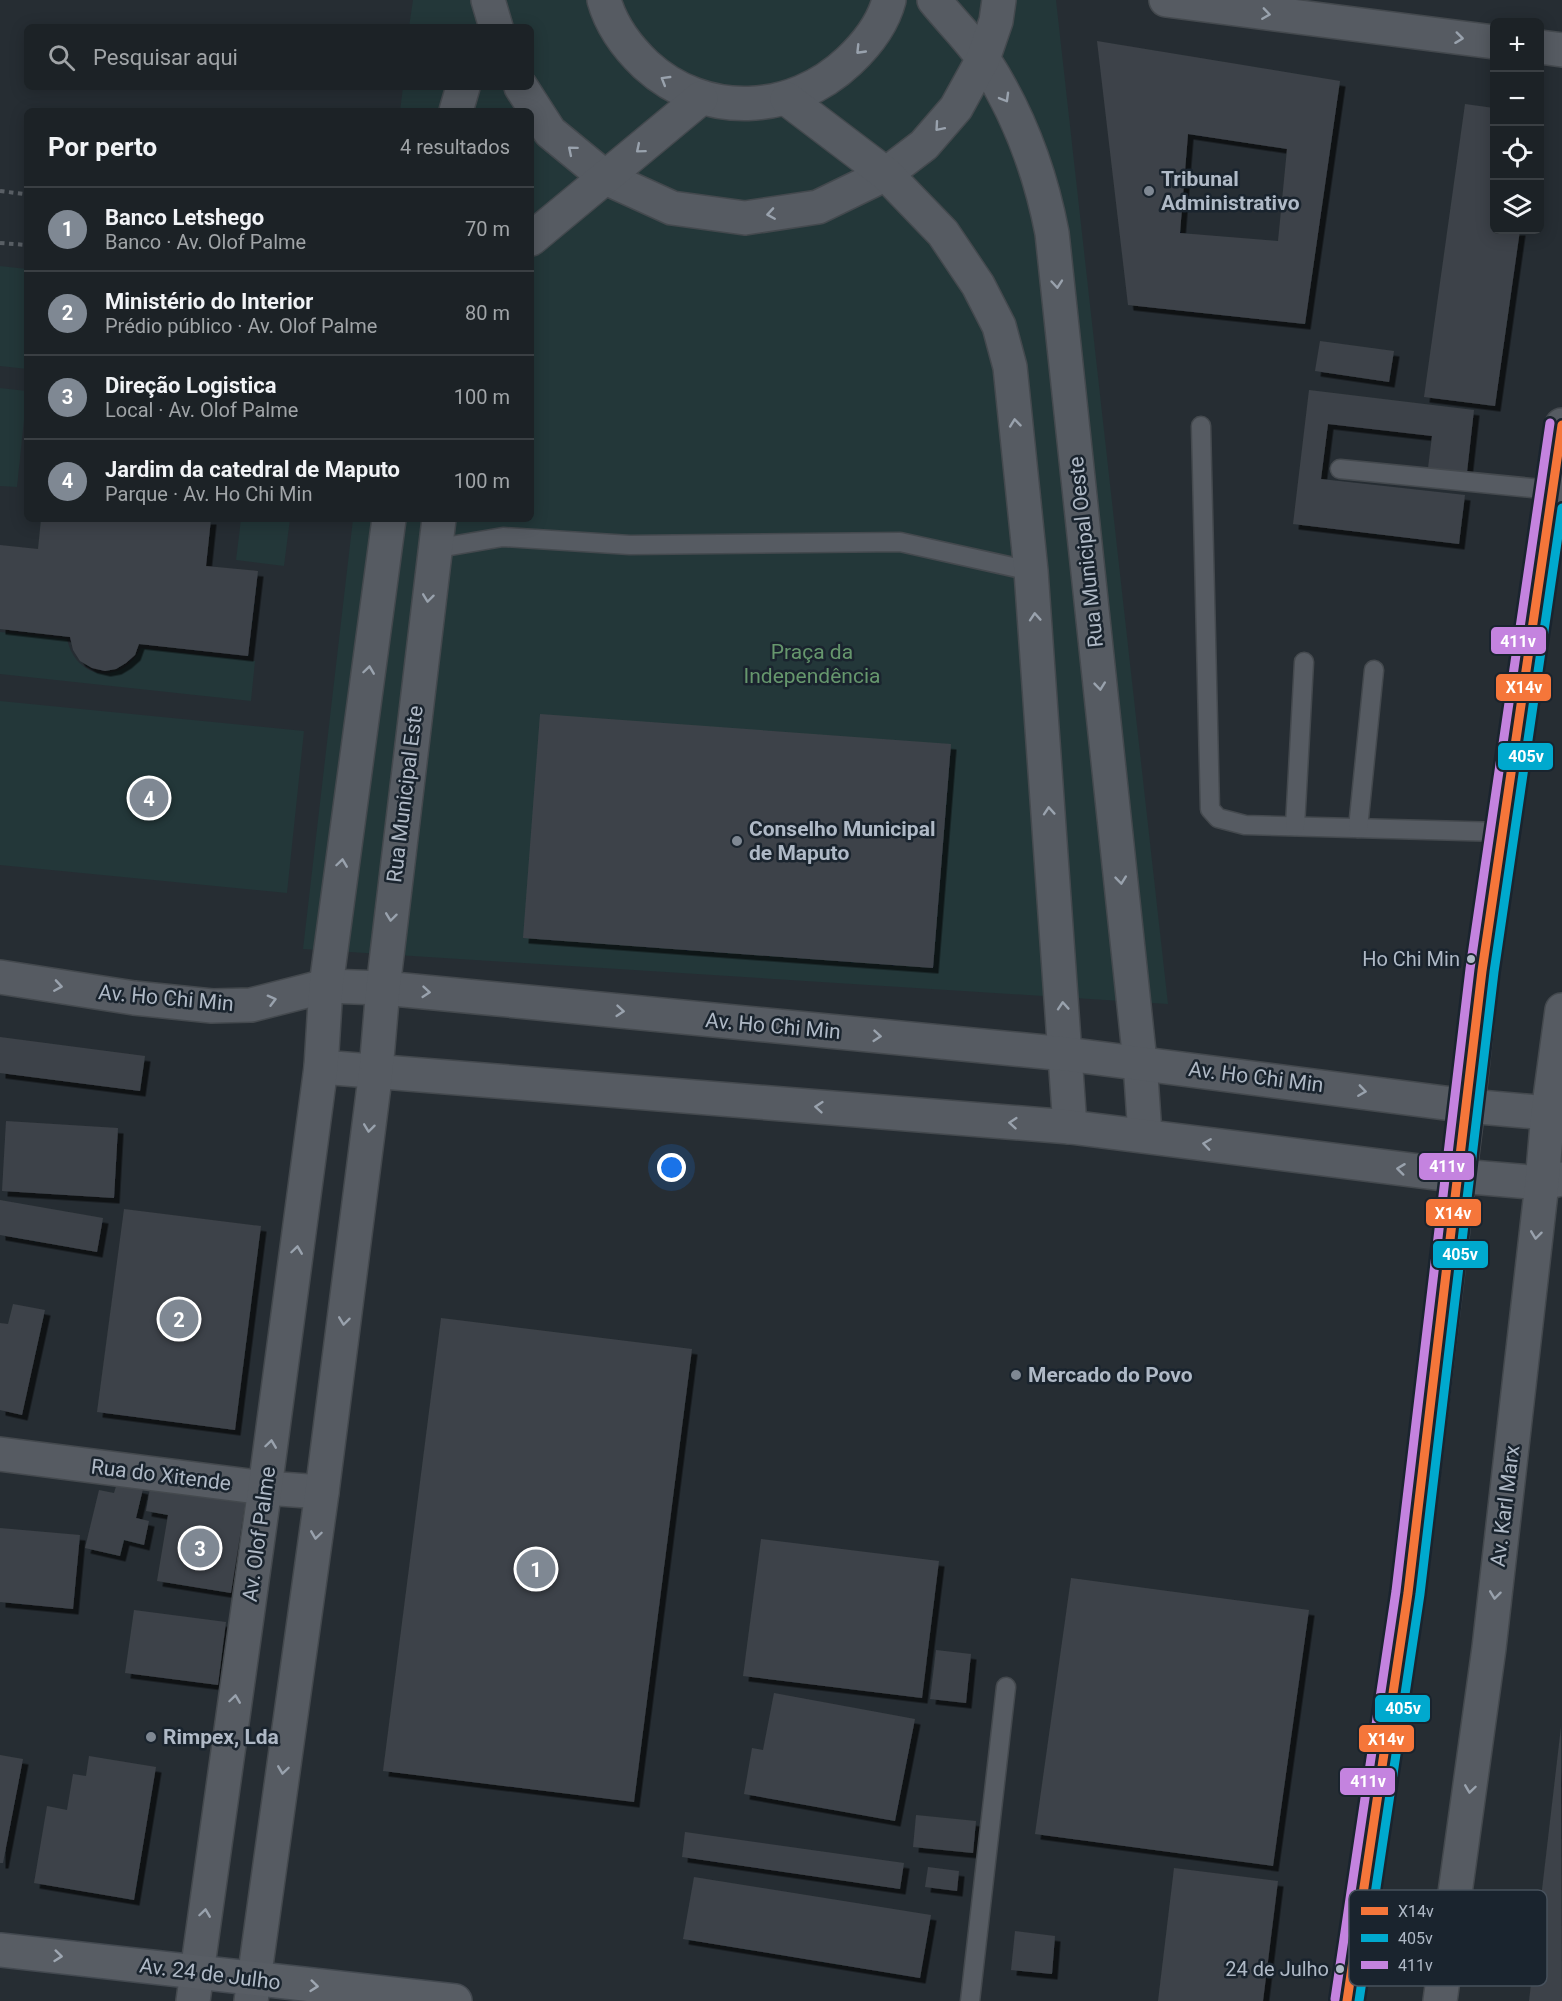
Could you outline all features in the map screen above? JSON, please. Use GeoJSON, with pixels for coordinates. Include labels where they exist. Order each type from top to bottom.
{"type":"FeatureCollection","features":[{"type":"Feature","properties":{"kind":"main road","name":"Av. 24 de Julho"},"geometry":{"type":"LineString","coordinates":[[0,1950],[195,1986],[455,2001]]}},
{"type":"Feature","properties":{"kind":"street"},"geometry":{"type":"LineString","coordinates":[[604,0],[608,14],[630,50],[662,80],[701,98],[744,105],[787,99],[831,78],[866,45],[889,0]]}},
{"type":"Feature","properties":{"kind":"street","name":"Rua Municipal Oeste"},"geometry":{"type":"LineString","coordinates":[[934,0],[983,59],[1024,130],[1042,182],[1052,233],[1140,1062],[1145,1135]]}},
{"type":"Feature","properties":{"kind":"street"},"geometry":{"type":"LineString","coordinates":[[523,90],[550,132],[606,178],[672,208],[745,218],[818,207],[886,174],[924,145],[956,108],[983,59],[996,21],[999,0]]}},
{"type":"Feature","properties":{"kind":"street"},"geometry":{"type":"LineString","coordinates":[[1166,0],[1490,41]]}},
{"type":"Feature","properties":{"kind":"street"},"geometry":{"type":"LineString","coordinates":[[1544,48],[1562,50]]}},
{"type":"Feature","properties":{"kind":"street"},"geometry":{"type":"LineString","coordinates":[[457,108],[462,90]]}},
{"type":"Feature","properties":{"kind":"street"},"geometry":{"type":"LineString","coordinates":[[534,236],[701,98]]}},
{"type":"Feature","properties":{"kind":"street"},"geometry":{"type":"LineString","coordinates":[[787,99],[886,174],[943,232],[978,285],[999,326],[1010,367],[1031,571],[1070,1127]]}},
{"type":"Feature","properties":{"kind":"street"},"geometry":{"type":"LineString","coordinates":[[1364,1890],[1408,1593],[1468,1106],[1482,971],[1562,425]]}},
{"type":"Feature","properties":{"kind":"street"},"geometry":{"type":"LineString","coordinates":[[389,522],[326,986],[321,1067],[1070,1127],[1459,1176],[1552,1181]]}},
{"type":"Feature","properties":{"kind":"street","name":"Rua Municipal Este"},"geometry":{"type":"LineString","coordinates":[[376,1070],[382,988],[436,534]]}},
{"type":"Feature","properties":{"kind":"street","name":"Av. Ho Chi Min"},"geometry":{"type":"LineString","coordinates":[[0,977],[134,998],[212,1006],[251,1005],[326,986],[382,988],[1066,1054],[1468,1106],[1548,1113]]}},
{"type":"Feature","properties":{"kind":"street","name":"Av. Karl Marx"},"geometry":{"type":"LineString","coordinates":[[1455,1890],[1552,1181],[1548,1113],[1562,1010]]}},
{"type":"Feature","properties":{"kind":"street","name":"Av. Olof Palme"},"geometry":{"type":"LineString","coordinates":[[195,1986],[321,1067]]}},
{"type":"Feature","properties":{"kind":"street"},"geometry":{"type":"LineString","coordinates":[[252,1990],[322,1492],[376,1070]]}},
{"type":"Feature","properties":{"kind":"street","name":"Rua do Xitende"},"geometry":{"type":"LineString","coordinates":[[0,1454],[265,1488],[322,1492]]}},
{"type":"Feature","properties":{"kind":"street"},"geometry":{"type":"LineString","coordinates":[[1347,2001],[1349,1986]]}},
{"type":"Feature","properties":{"kind":"street","name":"Av. Karl Marx"},"geometry":{"type":"LineString","coordinates":[[1440,2001],[1442,1986]]}},
{"type":"Feature","properties":{"kind":"lane"},"geometry":{"type":"LineString","coordinates":[[1201,426],[1208,801],[1210,809],[1218,818],[1245,825],[1502,832]]}},
{"type":"Feature","properties":{"kind":"lane"},"geometry":{"type":"LineString","coordinates":[[1340,468],[1552,490]]}},
{"type":"Feature","properties":{"kind":"lane"},"geometry":{"type":"LineString","coordinates":[[436,534],[630,545],[900,542],[1031,571]]}},
{"type":"Feature","properties":{"kind":"lane"},"geometry":{"type":"LineString","coordinates":[[1295,826],[1304,662]]}},
{"type":"Feature","properties":{"kind":"lane"},"geometry":{"type":"LineString","coordinates":[[1358,828],[1374,670]]}},
{"type":"Feature","properties":{"kind":"lane"},"geometry":{"type":"LineString","coordinates":[[970,2001],[1006,1687]]}},
{"type":"Feature","properties":{"kind":"path"},"geometry":{"type":"LineString","coordinates":[[0,191],[24,195]]}},
{"type":"Feature","properties":{"kind":"path"},"geometry":{"type":"LineString","coordinates":[[0,243],[24,245]]}},
{"type":"Feature","properties":{"kind":"green space","name":"Praça da Independência"},"geometry":{"type":"Polygon","coordinates":[[[413,0],[1056,0],[1168,1004],[303,949],[353,522],[534,522],[534,108],[400,108],[403,90],[534,90],[534,24],[409,24],[413,0]]]}},
{"type":"Feature","properties":{"kind":"green space"},"geometry":{"type":"Polygon","coordinates":[[[0,266],[24,269],[24,369],[0,366],[0,266]]]}},
{"type":"Feature","properties":{"kind":"green space"},"geometry":{"type":"Polygon","coordinates":[[[0,388],[24,391],[24,420],[17,487],[0,486],[0,388]]]}},
{"type":"Feature","properties":{"kind":"green space"},"geometry":{"type":"Polygon","coordinates":[[[241,522],[290,522],[284,566],[236,560],[241,522]]]}},
{"type":"Feature","properties":{"kind":"green space"},"geometry":{"type":"Polygon","coordinates":[[[0,632],[67,639],[72,653],[80,663],[89,670],[100,673],[112,673],[123,668],[133,660],[141,648],[255,661],[251,701],[0,674],[0,632]]]}},
{"type":"Feature","properties":{"kind":"green space"},"geometry":{"type":"Polygon","coordinates":[[[0,701],[304,731],[287,893],[0,865],[0,701]]]}},
{"type":"Feature","properties":{"kind":"building","name":"Tribunal Administrativo"},"geometry":{"type":"Polygon","coordinates":[[[1097,41],[1340,81],[1305,324],[1128,305],[1097,41]],[[1188,134],[1180,233],[1278,241],[1287,149],[1188,134]]]}},
{"type":"Feature","properties":{"kind":"building"},"geometry":{"type":"Polygon","coordinates":[[[1465,104],[1490,107],[1490,234],[1519,234],[1495,406],[1424,397],[1465,104]]]}},
{"type":"Feature","properties":{"kind":"building"},"geometry":{"type":"Polygon","coordinates":[[[1320,341],[1394,351],[1389,382],[1315,371],[1320,341]]]}},
{"type":"Feature","properties":{"kind":"building"},"geometry":{"type":"Polygon","coordinates":[[[1309,390],[1474,410],[1467,472],[1428,468],[1432,436],[1328,424],[1321,479],[1465,495],[1459,544],[1293,524],[1309,390]]]}},
{"type":"Feature","properties":{"kind":"building"},"geometry":{"type":"Polygon","coordinates":[[[41,522],[211,522],[206,566],[258,571],[248,656],[139,644],[135,655],[126,663],[116,669],[105,671],[92,668],[80,661],[73,650],[70,637],[0,629],[0,545],[38,549],[41,522]]]}},
{"type":"Feature","properties":{"kind":"building","name":"Conselho Municipal de Maputo"},"geometry":{"type":"Polygon","coordinates":[[[540,714],[951,744],[933,968],[523,938],[540,714]]]}},
{"type":"Feature","properties":{"kind":"building"},"geometry":{"type":"Polygon","coordinates":[[[0,1037],[145,1056],[140,1091],[0,1073],[0,1037]]]}},
{"type":"Feature","properties":{"kind":"building"},"geometry":{"type":"Polygon","coordinates":[[[6,1121],[118,1128],[114,1198],[2,1191],[6,1121]]]}},
{"type":"Feature","properties":{"kind":"building"},"geometry":{"type":"Polygon","coordinates":[[[0,1200],[103,1218],[97,1252],[0,1235],[0,1200]]]}},
{"type":"Feature","properties":{"kind":"building"},"geometry":{"type":"Polygon","coordinates":[[[124,1209],[261,1226],[235,1430],[97,1412],[124,1209]]]}},
{"type":"Feature","properties":{"kind":"building"},"geometry":{"type":"Polygon","coordinates":[[[13,1304],[45,1310],[22,1415],[0,1410],[0,1323],[8,1324],[13,1304]]]}},
{"type":"Feature","properties":{"kind":"building"},"geometry":{"type":"Polygon","coordinates":[[[441,1318],[692,1349],[634,1802],[383,1771],[441,1318]]]}},
{"type":"Feature","properties":{"kind":"building"},"geometry":{"type":"Polygon","coordinates":[[[151,1482],[246,1498],[231,1593],[157,1581],[168,1515],[146,1511],[151,1482]]]}},
{"type":"Feature","properties":{"kind":"building"},"geometry":{"type":"Polygon","coordinates":[[[117,1483],[143,1489],[136,1518],[149,1521],[144,1545],[124,1540],[120,1556],[85,1548],[99,1490],[114,1493],[117,1483]]]}},
{"type":"Feature","properties":{"kind":"building"},"geometry":{"type":"Polygon","coordinates":[[[0,1528],[80,1535],[73,1609],[0,1602],[0,1528]]]}},
{"type":"Feature","properties":{"kind":"building"},"geometry":{"type":"Polygon","coordinates":[[[761,1539],[939,1561],[922,1698],[743,1676],[761,1539]]]}},
{"type":"Feature","properties":{"kind":"building"},"geometry":{"type":"Polygon","coordinates":[[[1071,1578],[1309,1610],[1273,1866],[1035,1834],[1071,1578]]]}},
{"type":"Feature","properties":{"kind":"building"},"geometry":{"type":"Polygon","coordinates":[[[134,1610],[226,1622],[218,1685],[125,1673],[134,1610]]]}},
{"type":"Feature","properties":{"kind":"building"},"geometry":{"type":"Polygon","coordinates":[[[936,1650],[971,1654],[966,1703],[930,1699],[936,1650]]]}},
{"type":"Feature","properties":{"kind":"building"},"geometry":{"type":"Polygon","coordinates":[[[774,1693],[915,1719],[895,1821],[744,1794],[752,1748],[763,1750],[774,1693]]]}},
{"type":"Feature","properties":{"kind":"building"},"geometry":{"type":"Polygon","coordinates":[[[1561,1727],[1562,2001],[1529,2001],[1531,1986],[1547,1986],[1547,1890],[1542,1890],[1561,1727]]]}},
{"type":"Feature","properties":{"kind":"building"},"geometry":{"type":"Polygon","coordinates":[[[0,1755],[23,1759],[3,1863],[0,1863],[0,1755]]]}},
{"type":"Feature","properties":{"kind":"building"},"geometry":{"type":"Polygon","coordinates":[[[89,1756],[156,1767],[134,1900],[34,1883],[47,1806],[67,1810],[73,1774],[86,1776],[89,1756]]]}},
{"type":"Feature","properties":{"kind":"building"},"geometry":{"type":"Polygon","coordinates":[[[916,1815],[976,1821],[973,1853],[913,1847],[916,1815]]]}},
{"type":"Feature","properties":{"kind":"building"},"geometry":{"type":"Polygon","coordinates":[[[685,1832],[904,1863],[900,1889],[682,1857],[685,1832]]]}},
{"type":"Feature","properties":{"kind":"building"},"geometry":{"type":"Polygon","coordinates":[[[928,1867],[959,1871],[957,1891],[925,1887],[928,1867]]]}},
{"type":"Feature","properties":{"kind":"building"},"geometry":{"type":"Polygon","coordinates":[[[1174,1868],[1278,1881],[1263,2001],[1158,2001],[1174,1868]]]}},
{"type":"Feature","properties":{"kind":"building"},"geometry":{"type":"Polygon","coordinates":[[[694,1877],[931,1915],[920,1978],[683,1939],[694,1877]]]}},
{"type":"Feature","properties":{"kind":"building"},"geometry":{"type":"Polygon","coordinates":[[[1015,1931],[1055,1936],[1052,1974],[1011,1970],[1015,1931]]]}},
{"type":"Feature","properties":{"kind":"transit line","name":"411v"},"geometry":{"type":"LineString","coordinates":[[1351,1890],[1396,1591],[1470,969],[1550,423]]}},
{"type":"Feature","properties":{"kind":"transit line","name":"X14v"},"geometry":{"type":"LineString","coordinates":[[1364,1890],[1408,1593],[1482,971],[1562,425]]}},
{"type":"Feature","properties":{"kind":"transit line","name":"405v"},"geometry":{"type":"LineString","coordinates":[[1376,1890],[1420,1594],[1494,972],[1562,508]]}},
{"type":"Feature","properties":{"kind":"transit line","name":"411v"},"geometry":{"type":"LineString","coordinates":[[1335,1999],[1349,1905]]}},
{"type":"Feature","properties":{"kind":"transit line","name":"X14v"},"geometry":{"type":"LineString","coordinates":[[1347,2001],[1349,1986]]}},
{"type":"Feature","properties":{"kind":"transit line","name":"405v"},"geometry":{"type":"LineString","coordinates":[[1359,2001],[1361,1986]]}},
{"type":"Feature","properties":{"kind":"place","name":"Tribunal Administrativo"},"geometry":{"type":"Point","coordinates":[1149,191]}},
{"type":"Feature","properties":{"kind":"place","name":"Jardim da catedral de Maputo"},"geometry":{"type":"Point","coordinates":[149,798]}},
{"type":"Feature","properties":{"kind":"place","name":"Conselho Municipal de Maputo"},"geometry":{"type":"Point","coordinates":[737,841]}},
{"type":"Feature","properties":{"kind":"place","name":"Ho Chi Min"},"geometry":{"type":"Point","coordinates":[1471,959]}},
{"type":"Feature","properties":{"kind":"place","name":"Ministério do Interior"},"geometry":{"type":"Point","coordinates":[179,1319]}},
{"type":"Feature","properties":{"kind":"place","name":"Mercado do Povo"},"geometry":{"type":"Point","coordinates":[1016,1375]}},
{"type":"Feature","properties":{"kind":"place","name":"Direção Logistica"},"geometry":{"type":"Point","coordinates":[200,1548]}},
{"type":"Feature","properties":{"kind":"place","name":"Banco Letshego"},"geometry":{"type":"Point","coordinates":[536,1569]}},
{"type":"Feature","properties":{"kind":"place","name":"Rimpex, Lda"},"geometry":{"type":"Point","coordinates":[151,1737]}},
{"type":"Feature","properties":{"kind":"place","name":"24 de Julho"},"geometry":{"type":"Point","coordinates":[1340,1969]}}]}
